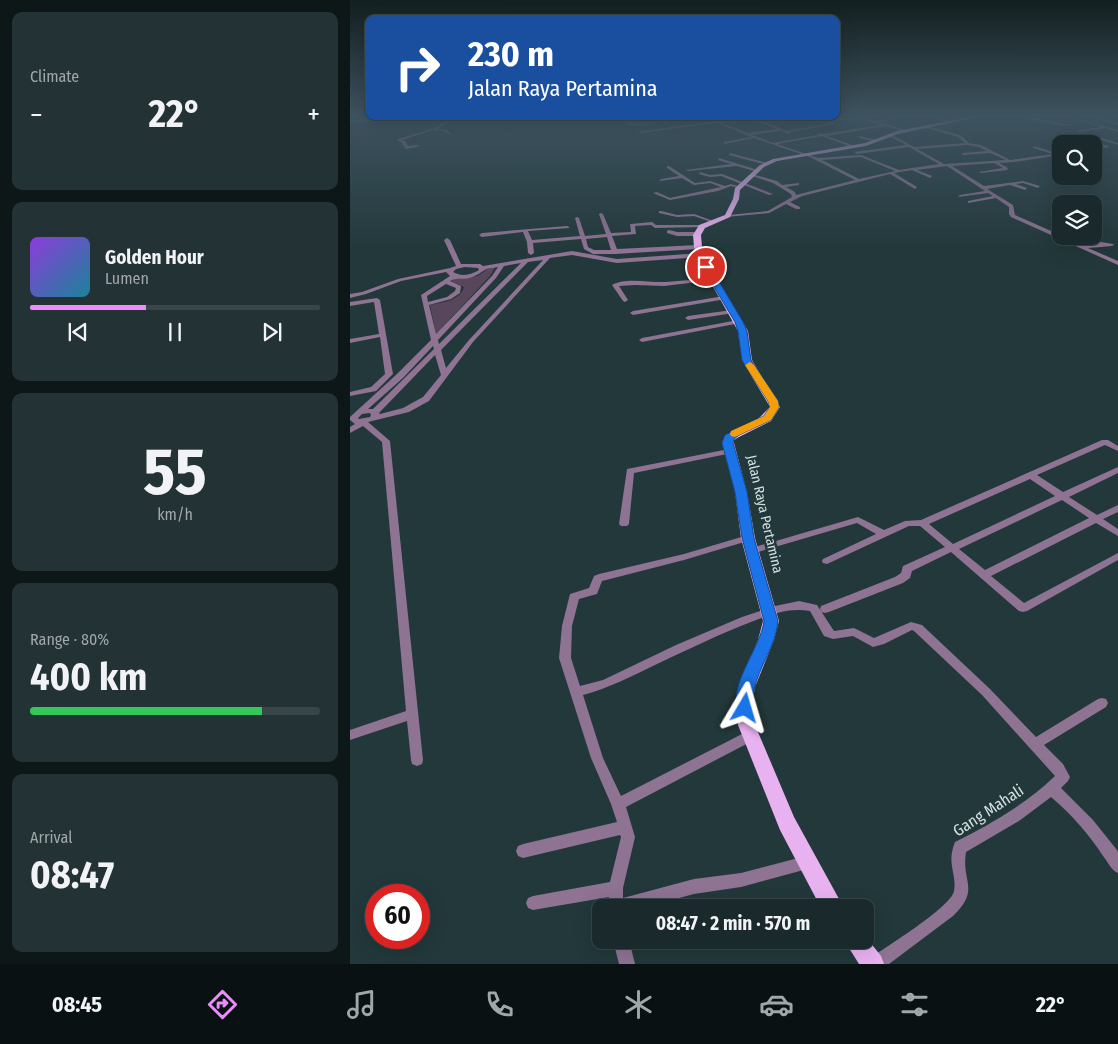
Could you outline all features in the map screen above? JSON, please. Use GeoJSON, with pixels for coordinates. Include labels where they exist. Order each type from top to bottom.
{"type":"FeatureCollection","features":[{"type":"Feature","properties":{"kind":"main road"},"geometry":{"type":"LineString","coordinates":[[703,237],[728,216],[752,176],[775,161]]}},
{"type":"Feature","properties":{"kind":"main road","name":"Jalan Raya Pertamina"},"geometry":{"type":"LineString","coordinates":[[703,237],[713,279],[743,331],[747,360],[773,401],[774,407],[768,418],[729,438],[728,443],[741,492],[748,538],[771,621],[770,630],[749,678],[744,698],[750,736],[778,806],[806,863],[828,899]]}},
{"type":"Feature","properties":{"kind":"main road"},"geometry":{"type":"LineString","coordinates":[[862,949],[874,964]]}},
{"type":"Feature","properties":{"kind":"street"},"geometry":{"type":"LineString","coordinates":[[723,168],[717,161],[736,165],[752,176]]}},
{"type":"Feature","properties":{"kind":"street"},"geometry":{"type":"LineString","coordinates":[[737,161],[770,194]]}},
{"type":"Feature","properties":{"kind":"street"},"geometry":{"type":"LineString","coordinates":[[824,161],[859,181]]}},
{"type":"Feature","properties":{"kind":"street"},"geometry":{"type":"LineString","coordinates":[[874,161],[899,171]]}},
{"type":"Feature","properties":{"kind":"street"},"geometry":{"type":"LineString","coordinates":[[939,161],[1011,206],[1011,214],[1013,216],[1118,263]]}},
{"type":"Feature","properties":{"kind":"street"},"geometry":{"type":"LineString","coordinates":[[728,216],[769,212],[794,197],[899,171],[946,165],[1010,161]]}},
{"type":"Feature","properties":{"kind":"street"},"geometry":{"type":"LineString","coordinates":[[981,172],[1007,169],[994,162]]}},
{"type":"Feature","properties":{"kind":"street"},"geometry":{"type":"LineString","coordinates":[[688,170],[723,168],[736,165]]}},
{"type":"Feature","properties":{"kind":"street"},"geometry":{"type":"LineString","coordinates":[[668,167],[694,184],[710,182],[726,187]]}},
{"type":"Feature","properties":{"kind":"street"},"geometry":{"type":"LineString","coordinates":[[912,169],[930,177]]}},
{"type":"Feature","properties":{"kind":"street"},"geometry":{"type":"LineString","coordinates":[[700,173],[710,176],[721,174],[752,176],[782,186],[793,193],[794,197]]}},
{"type":"Feature","properties":{"kind":"street"},"geometry":{"type":"LineString","coordinates":[[891,173],[915,188]]}},
{"type":"Feature","properties":{"kind":"street"},"geometry":{"type":"LineString","coordinates":[[655,193],[670,199],[726,187],[752,176]]}},
{"type":"Feature","properties":{"kind":"street"},"geometry":{"type":"LineString","coordinates":[[661,180],[683,177]]}},
{"type":"Feature","properties":{"kind":"street"},"geometry":{"type":"LineString","coordinates":[[960,196],[1023,182],[1038,187]]}},
{"type":"Feature","properties":{"kind":"street"},"geometry":{"type":"LineString","coordinates":[[782,186],[797,184]]}},
{"type":"Feature","properties":{"kind":"street"},"geometry":{"type":"LineString","coordinates":[[1011,184],[1025,189]]}},
{"type":"Feature","properties":{"kind":"street"},"geometry":{"type":"LineString","coordinates":[[696,194],[706,199]]}},
{"type":"Feature","properties":{"kind":"street"},"geometry":{"type":"LineString","coordinates":[[970,202],[997,197]]}},
{"type":"Feature","properties":{"kind":"street"},"geometry":{"type":"LineString","coordinates":[[785,202],[798,208]]}},
{"type":"Feature","properties":{"kind":"street"},"geometry":{"type":"LineString","coordinates":[[661,212],[676,216],[694,215],[703,237]]}},
{"type":"Feature","properties":{"kind":"street"},"geometry":{"type":"LineString","coordinates":[[601,214],[615,252]]}},
{"type":"Feature","properties":{"kind":"street"},"geometry":{"type":"LineString","coordinates":[[577,218],[589,250],[615,252],[641,249],[672,249],[703,237]]}},
{"type":"Feature","properties":{"kind":"street"},"geometry":{"type":"LineString","coordinates":[[641,249],[632,225],[648,223],[656,227],[703,237]]}},
{"type":"Feature","properties":{"kind":"street"},"geometry":{"type":"LineString","coordinates":[[553,227],[560,251]]}},
{"type":"Feature","properties":{"kind":"street"},"geometry":{"type":"LineString","coordinates":[[482,234],[568,227]]}},
{"type":"Feature","properties":{"kind":"street"},"geometry":{"type":"LineString","coordinates":[[527,230],[531,253]]}},
{"type":"Feature","properties":{"kind":"street"},"geometry":{"type":"LineString","coordinates":[[668,232],[703,237]]}},
{"type":"Feature","properties":{"kind":"street"},"geometry":{"type":"LineString","coordinates":[[530,242],[634,233]]}},
{"type":"Feature","properties":{"kind":"street"},"geometry":{"type":"LineString","coordinates":[[445,376],[434,341],[424,295],[446,281],[459,266],[476,265],[482,268],[578,253],[622,261],[703,237]]}},
{"type":"Feature","properties":{"kind":"street"},"geometry":{"type":"LineString","coordinates":[[447,240],[459,266]]}},
{"type":"Feature","properties":{"kind":"street"},"geometry":{"type":"LineString","coordinates":[[669,241],[672,249]]}},
{"type":"Feature","properties":{"kind":"street"},"geometry":{"type":"LineString","coordinates":[[1082,247],[1100,244],[1112,245]]}},
{"type":"Feature","properties":{"kind":"street"},"geometry":{"type":"LineString","coordinates":[[360,418],[406,410],[421,404],[471,341],[548,257]]}},
{"type":"Feature","properties":{"kind":"street"},"geometry":{"type":"LineString","coordinates":[[360,418],[437,349],[525,261]]}},
{"type":"Feature","properties":{"kind":"street"},"geometry":{"type":"LineString","coordinates":[[350,432],[360,418],[494,277],[502,265]]}},
{"type":"Feature","properties":{"kind":"street"},"geometry":{"type":"LineString","coordinates":[[350,298],[375,295],[404,283],[452,274],[473,275],[480,272],[482,268]]}},
{"type":"Feature","properties":{"kind":"street"},"geometry":{"type":"LineString","coordinates":[[494,277],[507,278]]}},
{"type":"Feature","properties":{"kind":"street"},"geometry":{"type":"LineString","coordinates":[[625,300],[615,285],[635,283],[664,284],[713,279]]}},
{"type":"Feature","properties":{"kind":"street"},"geometry":{"type":"LineString","coordinates":[[426,304],[449,298],[458,292],[460,287],[446,281]]}},
{"type":"Feature","properties":{"kind":"street"},"geometry":{"type":"LineString","coordinates":[[633,314],[724,298]]}},
{"type":"Feature","properties":{"kind":"street"},"geometry":{"type":"LineString","coordinates":[[350,304],[377,300],[389,374],[373,389],[350,394]]}},
{"type":"Feature","properties":{"kind":"street"},"geometry":{"type":"LineString","coordinates":[[688,318],[735,317]]}},
{"type":"Feature","properties":{"kind":"street"},"geometry":{"type":"LineString","coordinates":[[642,340],[735,317]]}},
{"type":"Feature","properties":{"kind":"street"},"geometry":{"type":"LineString","coordinates":[[350,341],[382,335]]}},
{"type":"Feature","properties":{"kind":"street"},"geometry":{"type":"LineString","coordinates":[[360,418],[386,441],[417,760]]}},
{"type":"Feature","properties":{"kind":"street"},"geometry":{"type":"LineString","coordinates":[[827,561],[908,523],[922,523],[1105,442],[1118,449]]}},
{"type":"Feature","properties":{"kind":"street"},"geometry":{"type":"LineString","coordinates":[[624,524],[630,471],[730,452]]}},
{"type":"Feature","properties":{"kind":"street"},"geometry":{"type":"LineString","coordinates":[[825,609],[899,580],[906,575],[907,569],[1118,470]]}},
{"type":"Feature","properties":{"kind":"street"},"geometry":{"type":"LineString","coordinates":[[1030,475],[1118,533]]}},
{"type":"Feature","properties":{"kind":"street"},"geometry":{"type":"LineString","coordinates":[[984,575],[1118,508]]}},
{"type":"Feature","properties":{"kind":"street"},"geometry":{"type":"LineString","coordinates":[[752,551],[858,520],[883,534]]}},
{"type":"Feature","properties":{"kind":"street"},"geometry":{"type":"LineString","coordinates":[[922,523],[1023,608],[1118,556]]}},
{"type":"Feature","properties":{"kind":"street"},"geometry":{"type":"LineString","coordinates":[[616,899],[616,888],[628,837],[618,804],[597,758],[566,658],[567,626],[574,597],[593,591],[598,579],[603,577],[684,557],[748,538]]}},
{"type":"Feature","properties":{"kind":"street"},"geometry":{"type":"LineString","coordinates":[[578,692],[604,684],[740,621],[768,611],[806,604],[813,608],[828,633],[833,635],[854,632],[873,643],[911,626],[915,626],[986,692],[1035,744],[1102,703]]}},
{"type":"Feature","properties":{"kind":"street"},"geometry":{"type":"LineString","coordinates":[[350,735],[412,714]]}},
{"type":"Feature","properties":{"kind":"street"},"geometry":{"type":"LineString","coordinates":[[618,804],[750,736]]}},
{"type":"Feature","properties":{"kind":"street","name":"Gang Mahali"},"geometry":{"type":"LineString","coordinates":[[874,964],[956,905],[962,890],[956,856],[960,847],[1013,816],[1052,789],[1063,777],[1035,744]]}},
{"type":"Feature","properties":{"kind":"street"},"geometry":{"type":"LineString","coordinates":[[1052,789],[1070,804],[1098,837],[1118,866]]}},
{"type":"Feature","properties":{"kind":"street"},"geometry":{"type":"LineString","coordinates":[[523,851],[625,827]]}},
{"type":"Feature","properties":{"kind":"street"},"geometry":{"type":"LineString","coordinates":[[648,899],[683,890],[741,880],[806,863]]}},
{"type":"Feature","properties":{"kind":"street"},"geometry":{"type":"LineString","coordinates":[[533,903],[616,888]]}},
{"type":"Feature","properties":{"kind":"street"},"geometry":{"type":"LineString","coordinates":[[623,949],[627,964]]}},
{"type":"Feature","properties":{"kind":"shaded area"},"geometry":{"type":"Polygon","coordinates":[[[495,267],[490,276],[436,334],[430,305],[455,298],[462,292],[464,287],[451,281],[459,278],[474,277],[486,269],[495,267]]]}},
{"type":"Feature","properties":{"kind":"slow traffic"},"geometry":{"type":"LineString","coordinates":[[735,434],[768,418],[774,407],[773,401],[750,365]]}},
{"type":"Feature","properties":{"kind":"route"},"geometry":{"type":"LineString","coordinates":[[706,267],[739,322],[743,331],[747,360],[765,387],[773,401],[774,407],[768,418],[735,433],[729,438],[728,443],[741,492],[748,538],[771,621],[764,646],[749,678],[744,698],[745,708]]}}]}
